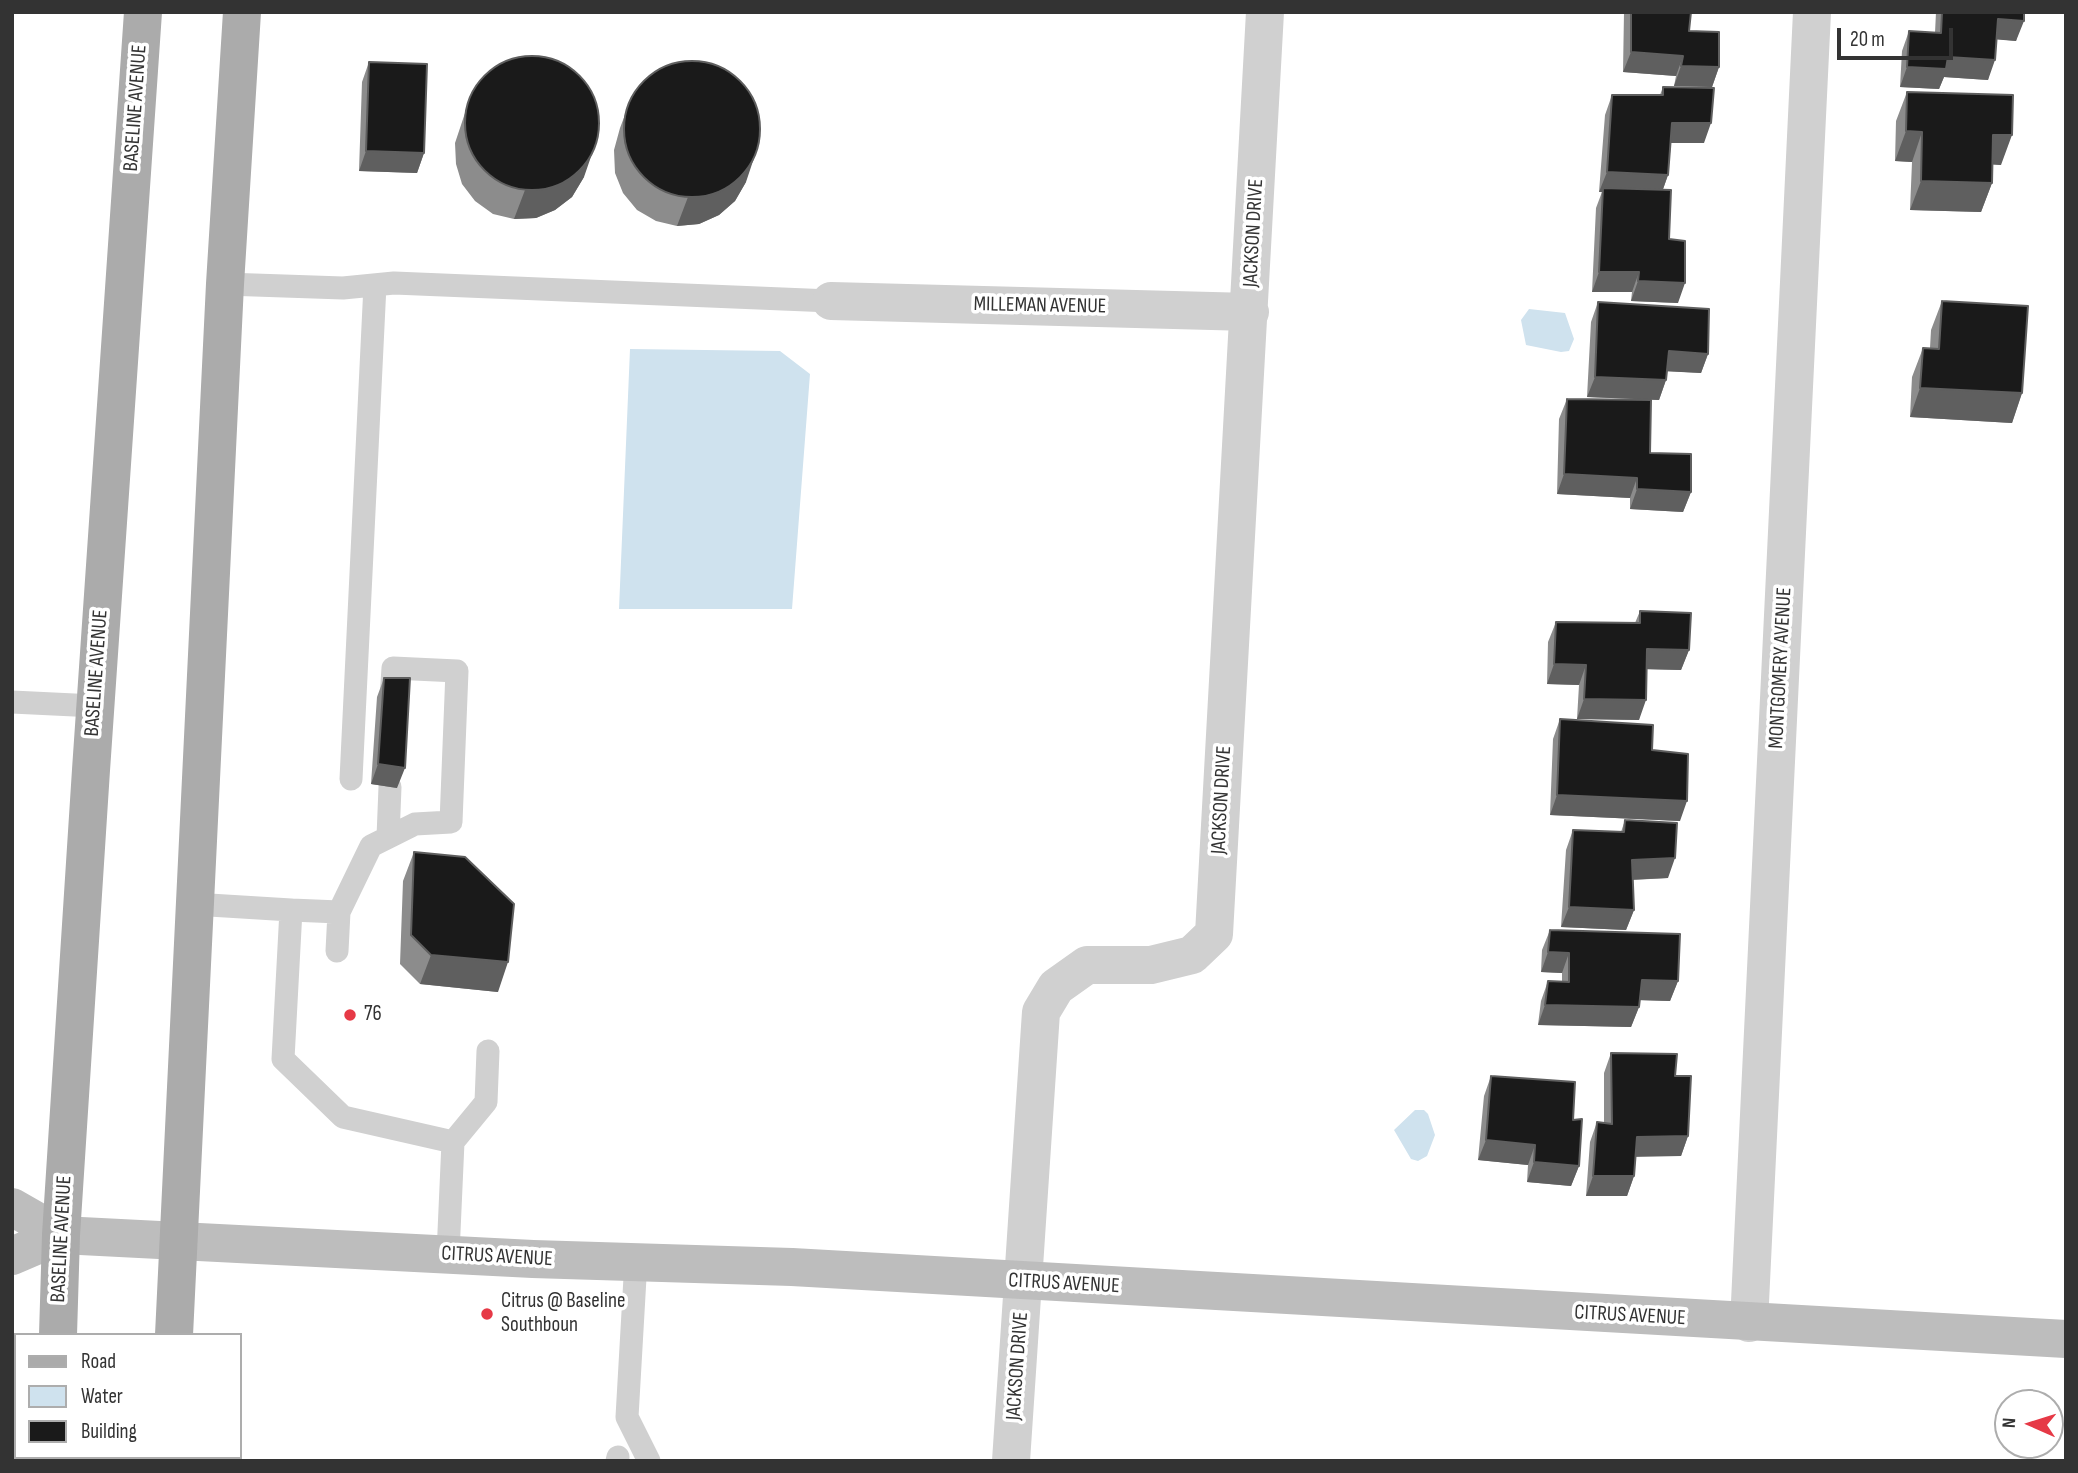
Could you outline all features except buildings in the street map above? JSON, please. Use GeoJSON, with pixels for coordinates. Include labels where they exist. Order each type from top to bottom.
{"type":"FeatureCollection","features":[{"type":"Feature","properties":{"kind":"main road","name":"BASELINE AVENUE"},"geometry":{"type":"LineString","coordinates":[[58,1333],[61,1235],[95,706],[143,12]]}},
{"type":"Feature","properties":{"kind":"main road"},"geometry":{"type":"LineString","coordinates":[[174,1333],[193,904],[242,12]]}},
{"type":"Feature","properties":{"kind":"main road","name":"CITRUS AVENUE"},"geometry":{"type":"LineString","coordinates":[[12,1207],[61,1235]]}},
{"type":"Feature","properties":{"kind":"main road","name":"CITRUS AVENUE"},"geometry":{"type":"LineString","coordinates":[[12,1256],[61,1235],[533,1259],[636,1260],[2066,1339]]}},
{"type":"Feature","properties":{"kind":"street","name":"JACKSON DRIVE"},"geometry":{"type":"LineString","coordinates":[[1011,1461],[1041,1012],[1056,987],[1087,965],[1152,965],[1165,962],[1192,955],[1214,934],[1265,12]]}},
{"type":"Feature","properties":{"kind":"street","name":"MONTGOMERY AVENUE"},"geometry":{"type":"LineString","coordinates":[[1749,1323],[1812,12]]}},
{"type":"Feature","properties":{"kind":"street","name":"MILLEMAN AVENUE"},"geometry":{"type":"LineString","coordinates":[[831,301],[1250,312]]}},
{"type":"Feature","properties":{"kind":"lane"},"geometry":{"type":"LineString","coordinates":[[225,284],[343,288],[394,283],[831,301]]}},
{"type":"Feature","properties":{"kind":"lane"},"geometry":{"type":"LineString","coordinates":[[351,779],[374,285]]}},
{"type":"Feature","properties":{"kind":"lane"},"geometry":{"type":"LineString","coordinates":[[337,951],[339,912],[371,846],[415,824],[451,822],[457,671],[393,668],[391,698]]}},
{"type":"Feature","properties":{"kind":"lane"},"geometry":{"type":"LineString","coordinates":[[12,702],[95,706]]}},
{"type":"Feature","properties":{"kind":"lane"},"geometry":{"type":"LineString","coordinates":[[388,837],[390,787]]}},
{"type":"Feature","properties":{"kind":"lane"},"geometry":{"type":"LineString","coordinates":[[193,904],[339,912]]}},
{"type":"Feature","properties":{"kind":"lane"},"geometry":{"type":"LineString","coordinates":[[291,910],[283,1059],[343,1117],[453,1142]]}},
{"type":"Feature","properties":{"kind":"lane"},"geometry":{"type":"LineString","coordinates":[[447,1254],[453,1142],[485,1102],[488,1051]]}},
{"type":"Feature","properties":{"kind":"lane"},"geometry":{"type":"LineString","coordinates":[[636,1260],[627,1417],[649,1461]]}},
{"type":"Feature","properties":{"kind":"water"},"geometry":{"type":"Polygon","coordinates":[[[1529,309],[1565,313],[1574,339],[1569,351],[1526,345],[1521,320],[1529,309]]]}},
{"type":"Feature","properties":{"kind":"water"},"geometry":{"type":"Polygon","coordinates":[[[630,349],[780,351],[810,374],[792,609],[619,609],[630,349]]]}},
{"type":"Feature","properties":{"kind":"water"},"geometry":{"type":"Polygon","coordinates":[[[1415,1110],[1424,1110],[1428,1114],[1435,1135],[1427,1156],[1418,1161],[1411,1159],[1394,1130],[1415,1110]]]}},
{"type":"Feature","properties":{"kind":"place","name":"76"},"geometry":{"type":"Point","coordinates":[350,1015]}},
{"type":"Feature","properties":{"kind":"place","name":"Citrus @ Baseline Southboun"},"geometry":{"type":"Point","coordinates":[487,1314]}}]}
